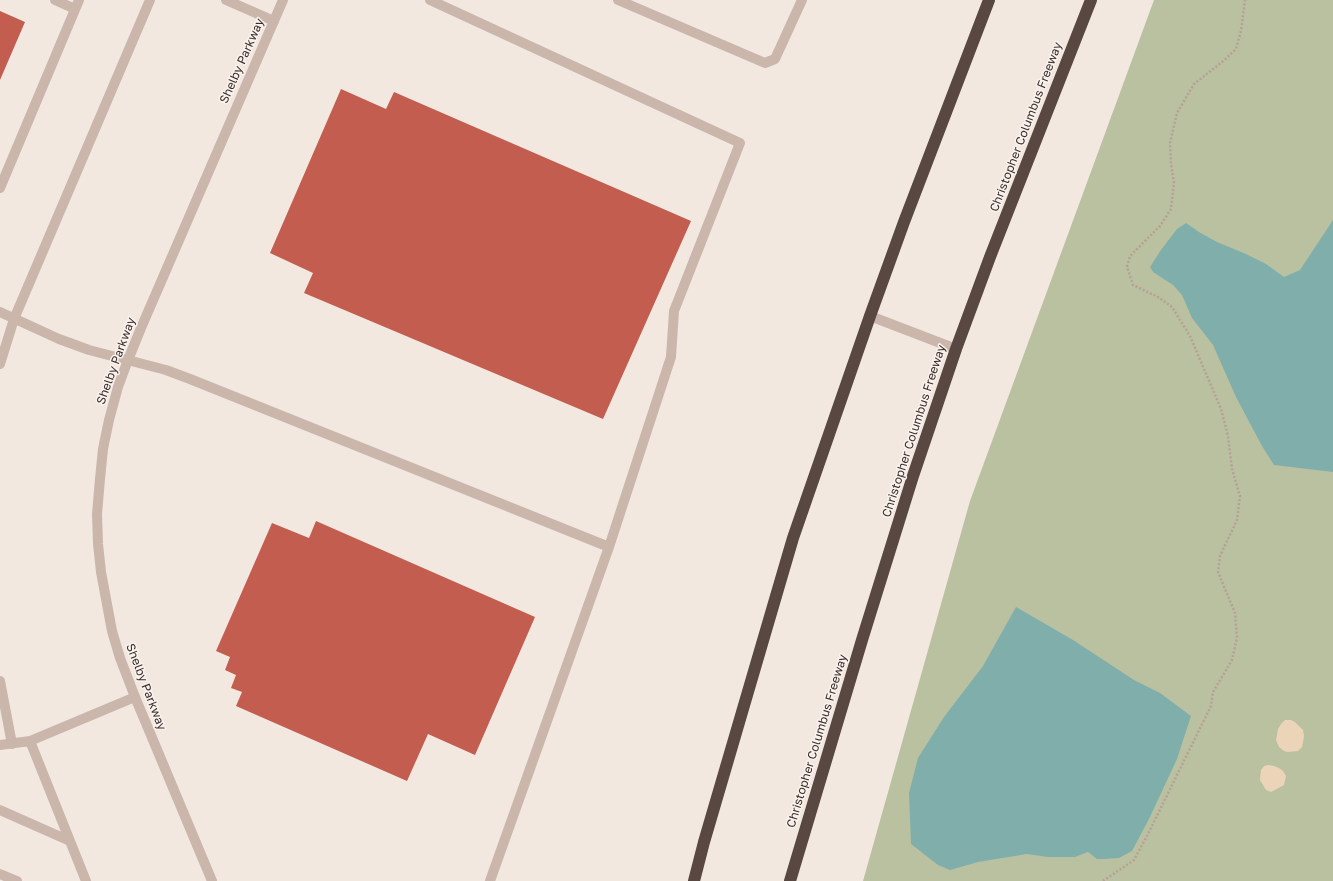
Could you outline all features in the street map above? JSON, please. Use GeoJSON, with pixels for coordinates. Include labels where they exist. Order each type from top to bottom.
{"type":"FeatureCollection","features":[{"type":"Feature","properties":{"kind":"highway"},"geometry":{"type":"LineString","coordinates":[[694,881],[704,842],[793,538],[904,222],[989,0]]}},
{"type":"Feature","properties":{"kind":"highway","name":"Christopher Columbus Freeway"},"geometry":{"type":"LineString","coordinates":[[790,881],[862,640],[911,483],[956,349],[990,257],[1091,0]]}},
{"type":"Feature","properties":{"kind":"street"},"geometry":{"type":"LineString","coordinates":[[0,188],[77,4],[55,0]]}},
{"type":"Feature","properties":{"kind":"street"},"geometry":{"type":"LineString","coordinates":[[0,364],[14,319],[150,0]]}},
{"type":"Feature","properties":{"kind":"street"},"geometry":{"type":"LineString","coordinates":[[226,0],[274,21]]}},
{"type":"Feature","properties":{"kind":"street","name":"Shelby Parkway"},"geometry":{"type":"LineString","coordinates":[[212,881],[120,658],[105,602],[101,572],[98,529],[99,486],[103,449],[116,394],[140,328],[284,0]]}},
{"type":"Feature","properties":{"kind":"street"},"geometry":{"type":"LineString","coordinates":[[430,0],[740,143],[674,311],[671,357],[609,547],[490,881]]}},
{"type":"Feature","properties":{"kind":"street"},"geometry":{"type":"LineString","coordinates":[[618,0],[765,63],[775,59],[802,0]]}},
{"type":"Feature","properties":{"kind":"street"},"geometry":{"type":"LineString","coordinates":[[0,312],[89,350],[166,370],[190,379],[609,547]]}},
{"type":"Feature","properties":{"kind":"street"},"geometry":{"type":"LineString","coordinates":[[870,316],[956,349]]}},
{"type":"Feature","properties":{"kind":"street"},"geometry":{"type":"LineString","coordinates":[[0,681],[12,744]]}},
{"type":"Feature","properties":{"kind":"street"},"geometry":{"type":"LineString","coordinates":[[0,745],[30,741],[135,697]]}},
{"type":"Feature","properties":{"kind":"street"},"geometry":{"type":"LineString","coordinates":[[30,741],[86,881]]}},
{"type":"Feature","properties":{"kind":"street"},"geometry":{"type":"LineString","coordinates":[[0,810],[70,841]]}},
{"type":"Feature","properties":{"kind":"street"},"geometry":{"type":"LineString","coordinates":[[0,874],[17,881]]}},
{"type":"Feature","properties":{"kind":"path"},"geometry":{"type":"LineString","coordinates":[[1103,881],[1134,860],[1144,842],[1211,706],[1213,692],[1232,660],[1237,638],[1235,613],[1218,572],[1220,556],[1237,520],[1240,496],[1232,469],[1228,436],[1221,409],[1190,336],[1172,307],[1158,297],[1133,286],[1127,268],[1130,256],[1160,226],[1170,209],[1174,182],[1170,143],[1177,113],[1194,84],[1236,49],[1241,31],[1245,0]]}},
{"type":"Feature","properties":{"kind":"green space"},"geometry":{"type":"Polygon","coordinates":[[[1154,0],[1333,0],[1333,881],[863,881],[970,501],[1154,0]]]}},
{"type":"Feature","properties":{"kind":"sand"},"geometry":{"type":"Polygon","coordinates":[[[1285,720],[1295,722],[1303,730],[1304,736],[1302,747],[1298,751],[1284,751],[1279,747],[1276,740],[1278,729],[1285,720]]]}},
{"type":"Feature","properties":{"kind":"sand"},"geometry":{"type":"Polygon","coordinates":[[[1268,765],[1279,768],[1286,776],[1284,785],[1271,792],[1266,790],[1260,780],[1261,770],[1264,766],[1268,765]]]}},
{"type":"Feature","properties":{"kind":"water"},"geometry":{"type":"Polygon","coordinates":[[[1333,220],[1333,472],[1274,465],[1262,446],[1236,397],[1213,345],[1192,318],[1182,295],[1173,285],[1153,272],[1150,267],[1177,229],[1186,223],[1217,242],[1266,264],[1284,277],[1300,270],[1333,220]]]}},
{"type":"Feature","properties":{"kind":"water"},"geometry":{"type":"Polygon","coordinates":[[[1016,607],[1073,640],[1134,680],[1160,693],[1191,716],[1177,759],[1149,819],[1132,851],[1119,858],[1097,859],[1088,852],[1075,857],[1048,857],[1027,854],[978,862],[950,870],[938,865],[911,844],[909,793],[918,758],[944,717],[983,666],[1016,607]]]}},
{"type":"Feature","properties":{"kind":"building"},"geometry":{"type":"Polygon","coordinates":[[[0,11],[25,22],[0,80],[0,11]]]}},
{"type":"Feature","properties":{"kind":"building"},"geometry":{"type":"Polygon","coordinates":[[[341,89],[386,109],[394,92],[691,221],[603,419],[304,293],[313,273],[270,253],[341,89]]]}},
{"type":"Feature","properties":{"kind":"building"},"geometry":{"type":"Polygon","coordinates":[[[316,521],[535,617],[475,755],[428,734],[407,781],[236,706],[242,692],[231,688],[236,675],[225,670],[230,657],[216,651],[272,523],[309,538],[316,521]]]}}]}
